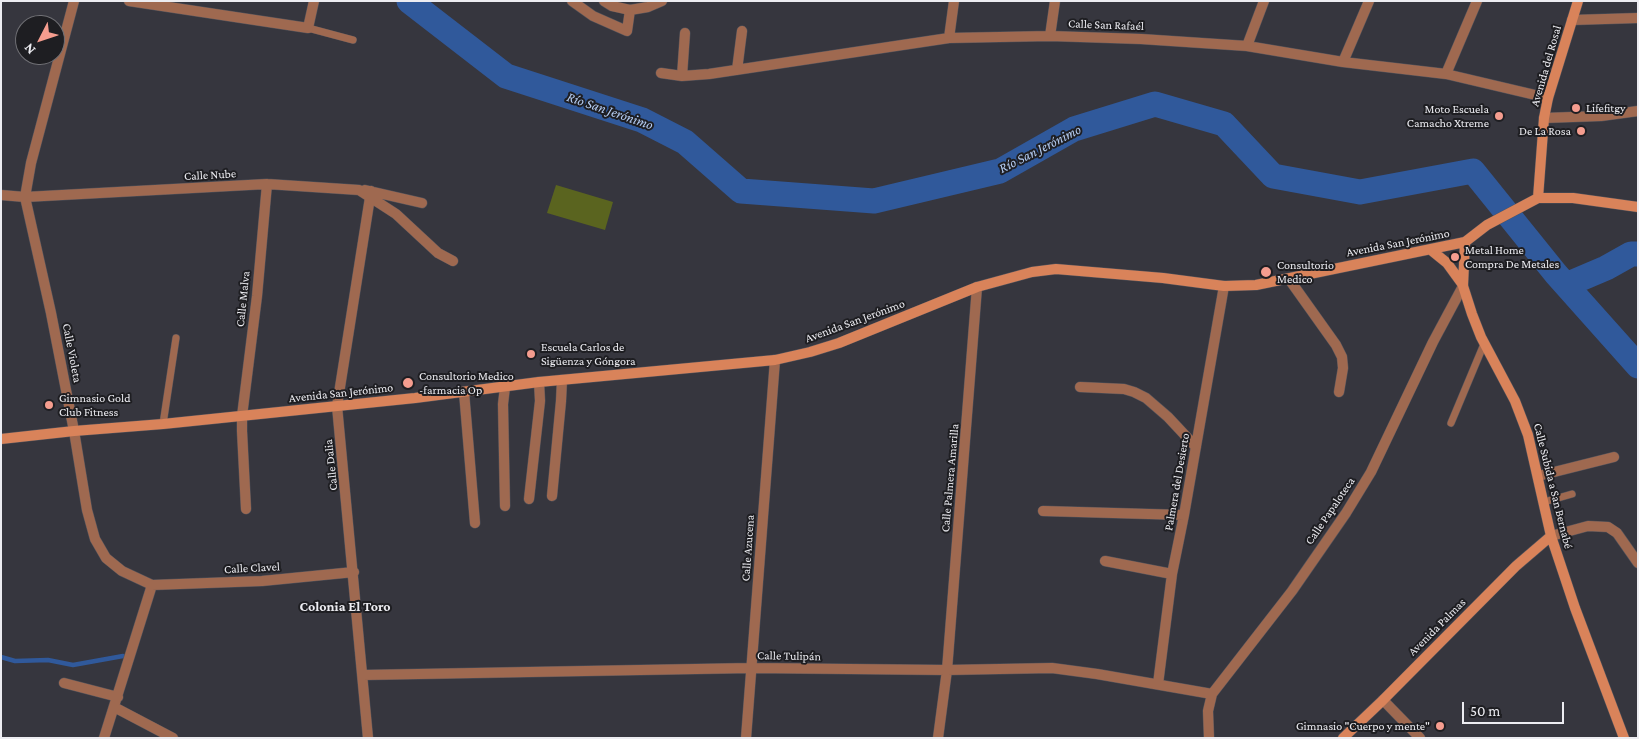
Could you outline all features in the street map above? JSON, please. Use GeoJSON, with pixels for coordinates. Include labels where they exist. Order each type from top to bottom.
{"type":"FeatureCollection","features":[{"type":"Feature","properties":{"kind":"main road","name":"Avenida del Rosal"},"geometry":{"type":"LineString","coordinates":[[1538,198],[1544,118],[1548,98],[1578,1]]}},
{"type":"Feature","properties":{"kind":"main road","name":"Avenida San Jerónimo"},"geometry":{"type":"LineString","coordinates":[[1,439],[337,406],[539,382],[775,360],[839,343],[977,287],[1032,272],[1056,269],[1163,278],[1224,286],[1256,284],[1289,279],[1465,242],[1487,225],[1538,198],[1573,198],[1638,207]]}},
{"type":"Feature","properties":{"kind":"main road","name":"Calle Subida a San Bernabé"},"geometry":{"type":"LineString","coordinates":[[1465,242],[1463,286],[1476,328],[1515,401],[1528,435],[1551,536],[1575,608],[1624,738]]}},
{"type":"Feature","properties":{"kind":"main road"},"geometry":{"type":"LineString","coordinates":[[1431,250],[1448,262],[1463,286]]}},
{"type":"Feature","properties":{"kind":"main road","name":"Avenida Palmas"},"geometry":{"type":"LineString","coordinates":[[1343,738],[1516,566],[1551,536]]}},
{"type":"Feature","properties":{"kind":"street","name":"Calle Violeta"},"geometry":{"type":"LineString","coordinates":[[74,1],[31,163],[25,197],[51,313],[87,510],[95,539],[106,558],[122,571],[152,585]]}},
{"type":"Feature","properties":{"kind":"street"},"geometry":{"type":"LineString","coordinates":[[129,1],[308,28],[314,1]]}},
{"type":"Feature","properties":{"kind":"street"},"geometry":{"type":"LineString","coordinates":[[572,1],[593,16],[627,31],[630,10]]}},
{"type":"Feature","properties":{"kind":"street"},"geometry":{"type":"LineString","coordinates":[[604,1],[612,6],[630,10],[648,7],[662,1]]}},
{"type":"Feature","properties":{"kind":"street"},"geometry":{"type":"LineString","coordinates":[[949,38],[954,1]]}},
{"type":"Feature","properties":{"kind":"street"},"geometry":{"type":"LineString","coordinates":[[1050,36],[1055,1]]}},
{"type":"Feature","properties":{"kind":"street"},"geometry":{"type":"LineString","coordinates":[[1247,46],[1264,1]]}},
{"type":"Feature","properties":{"kind":"street"},"geometry":{"type":"LineString","coordinates":[[1343,62],[1369,1]]}},
{"type":"Feature","properties":{"kind":"street"},"geometry":{"type":"LineString","coordinates":[[1446,74],[1477,1]]}},
{"type":"Feature","properties":{"kind":"street"},"geometry":{"type":"LineString","coordinates":[[1572,20],[1638,18]]}},
{"type":"Feature","properties":{"kind":"street"},"geometry":{"type":"LineString","coordinates":[[737,70],[742,31]]}},
{"type":"Feature","properties":{"kind":"street"},"geometry":{"type":"LineString","coordinates":[[682,76],[685,33]]}},
{"type":"Feature","properties":{"kind":"street","name":"Calle San Rafaél"},"geometry":{"type":"LineString","coordinates":[[661,73],[682,76],[737,70],[949,38],[1050,36],[1141,38],[1247,46],[1343,62],[1446,74],[1548,98]]}},
{"type":"Feature","properties":{"kind":"street"},"geometry":{"type":"LineString","coordinates":[[1544,118],[1601,116],[1638,111]]}},
{"type":"Feature","properties":{"kind":"street","name":"Calle Nube"},"geometry":{"type":"LineString","coordinates":[[1,195],[25,197],[267,184],[359,190],[422,203]]}},
{"type":"Feature","properties":{"kind":"street","name":"Calle Malva"},"geometry":{"type":"LineString","coordinates":[[246,508],[242,416],[257,296],[267,184]]}},
{"type":"Feature","properties":{"kind":"street"},"geometry":{"type":"LineString","coordinates":[[371,194],[409,225],[428,245],[453,261]]}},
{"type":"Feature","properties":{"kind":"street","name":"Calle Dalia"},"geometry":{"type":"LineString","coordinates":[[368,738],[337,406],[371,194]]}},
{"type":"Feature","properties":{"kind":"street"},"geometry":{"type":"LineString","coordinates":[[1289,279],[1336,345],[1342,357],[1343,368],[1339,392]]}},
{"type":"Feature","properties":{"kind":"street","name":"Palmera del Desierto"},"geometry":{"type":"LineString","coordinates":[[1158,684],[1172,574],[1224,286]]}},
{"type":"Feature","properties":{"kind":"street","name":"Calle Papaloteca"},"geometry":{"type":"LineString","coordinates":[[1209,738],[1208,711],[1212,694],[1292,591],[1346,513],[1371,472],[1429,351],[1463,286]]}},
{"type":"Feature","properties":{"kind":"street","name":"Calle Palmera Amarilla"},"geometry":{"type":"LineString","coordinates":[[938,738],[947,670],[977,287]]}},
{"type":"Feature","properties":{"kind":"street","name":"Calle Azucena"},"geometry":{"type":"LineString","coordinates":[[746,738],[775,360]]}},
{"type":"Feature","properties":{"kind":"street"},"geometry":{"type":"LineString","coordinates":[[552,496],[562,380]]}},
{"type":"Feature","properties":{"kind":"street"},"geometry":{"type":"LineString","coordinates":[[529,499],[540,401],[539,382]]}},
{"type":"Feature","properties":{"kind":"street"},"geometry":{"type":"LineString","coordinates":[[505,387],[503,404],[505,506]]}},
{"type":"Feature","properties":{"kind":"street"},"geometry":{"type":"LineString","coordinates":[[1080,387],[1124,389],[1146,398],[1196,447]]}},
{"type":"Feature","properties":{"kind":"street"},"geometry":{"type":"LineString","coordinates":[[464,392],[475,524]]}},
{"type":"Feature","properties":{"kind":"street"},"geometry":{"type":"LineString","coordinates":[[1538,476],[1614,457]]}},
{"type":"Feature","properties":{"kind":"street"},"geometry":{"type":"LineString","coordinates":[[1043,512],[1184,515]]}},
{"type":"Feature","properties":{"kind":"street"},"geometry":{"type":"LineString","coordinates":[[1551,536],[1588,526],[1608,527],[1616,533],[1638,563]]}},
{"type":"Feature","properties":{"kind":"street"},"geometry":{"type":"LineString","coordinates":[[1106,561],[1172,574]]}},
{"type":"Feature","properties":{"kind":"street","name":"Calle Clavel"},"geometry":{"type":"LineString","coordinates":[[152,585],[262,581],[354,572]]}},
{"type":"Feature","properties":{"kind":"street"},"geometry":{"type":"LineString","coordinates":[[104,738],[152,585]]}},
{"type":"Feature","properties":{"kind":"street","name":"Calle Tulipán"},"geometry":{"type":"LineString","coordinates":[[363,675],[751,668],[947,670],[1052,668],[1212,694]]}},
{"type":"Feature","properties":{"kind":"street"},"geometry":{"type":"LineString","coordinates":[[64,683],[116,702],[173,738]]}},
{"type":"Feature","properties":{"kind":"street"},"geometry":{"type":"LineString","coordinates":[[1383,700],[1420,738]]}},
{"type":"Feature","properties":{"kind":"lane"},"geometry":{"type":"LineString","coordinates":[[308,28],[353,40]]}},
{"type":"Feature","properties":{"kind":"lane"},"geometry":{"type":"LineString","coordinates":[[163,424],[176,338]]}},
{"type":"Feature","properties":{"kind":"lane"},"geometry":{"type":"LineString","coordinates":[[1450,422],[1484,344]]}},
{"type":"Feature","properties":{"kind":"lane"},"geometry":{"type":"LineString","coordinates":[[1544,502],[1572,494]]}},
{"type":"Feature","properties":{"kind":"green space"},"geometry":{"type":"Polygon","coordinates":[[[556,185],[613,202],[605,230],[547,213],[556,185]]]}},
{"type":"Feature","properties":{"kind":"waterway","name":"Río San Jerónimo"},"geometry":{"type":"LineString","coordinates":[[409,1],[506,76],[642,120],[685,142],[741,191],[874,201],[1000,171],[1074,129],[1155,104],[1224,124],[1273,176],[1360,192],[1473,171],[1556,274],[1638,366]]}},
{"type":"Feature","properties":{"kind":"waterway"},"geometry":{"type":"LineString","coordinates":[[1566,285],[1606,268],[1631,254],[1638,254]]}},
{"type":"Feature","properties":{"kind":"waterway"},"geometry":{"type":"LineString","coordinates":[[1,657],[15,661],[48,660],[73,665],[123,656]]}},
{"type":"Feature","properties":{"kind":"place","name":"Lifefitgy"},"geometry":{"type":"Point","coordinates":[1576,108]}},
{"type":"Feature","properties":{"kind":"place","name":"Moto Escuela Camacho Xtreme"},"geometry":{"type":"Point","coordinates":[1499,116]}},
{"type":"Feature","properties":{"kind":"place","name":"De La Rosa"},"geometry":{"type":"Point","coordinates":[1581,131]}},
{"type":"Feature","properties":{"kind":"place","name":"Metal Home Compra De Metales"},"geometry":{"type":"Point","coordinates":[1455,257]}},
{"type":"Feature","properties":{"kind":"place","name":"Consultorio Medico"},"geometry":{"type":"Point","coordinates":[1266,272]}},
{"type":"Feature","properties":{"kind":"place","name":"Escuela Carlos de Sigüenza y Góngora"},"geometry":{"type":"Point","coordinates":[531,354]}},
{"type":"Feature","properties":{"kind":"place","name":"Consultorio Medico -farmacia Op"},"geometry":{"type":"Point","coordinates":[408,383]}},
{"type":"Feature","properties":{"kind":"place","name":"Gimnasio Gold Club Fitness"},"geometry":{"type":"Point","coordinates":[49,405]}},
{"type":"Feature","properties":{"kind":"place","name":"Gimnasio \"Cuerpo y mente\""},"geometry":{"type":"Point","coordinates":[1440,726]}},
{"type":"Feature","properties":{"kind":"district","name":"Colonia El Toro"},"geometry":{"type":"Point","coordinates":[345,607]}}]}
